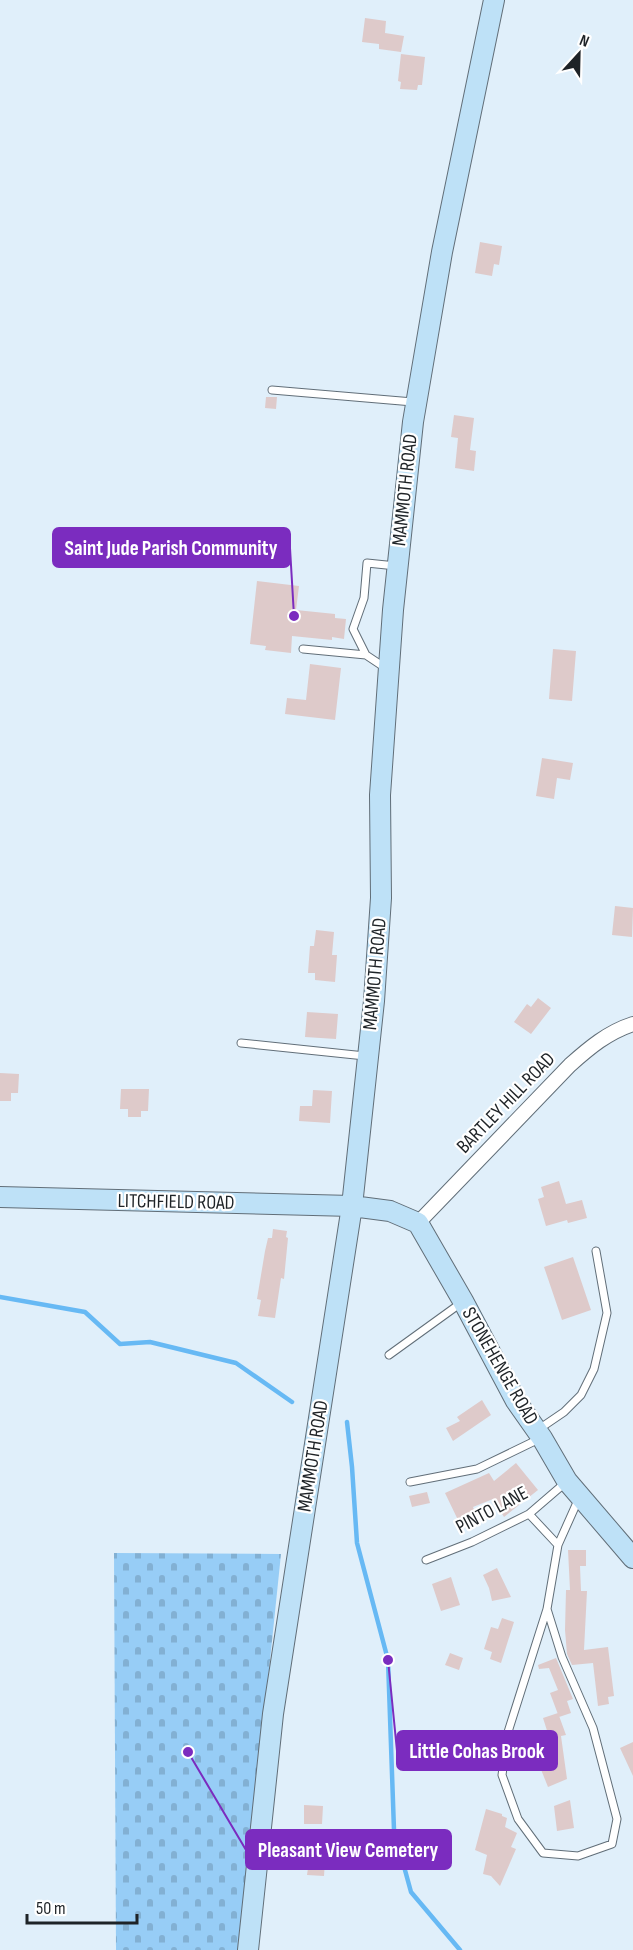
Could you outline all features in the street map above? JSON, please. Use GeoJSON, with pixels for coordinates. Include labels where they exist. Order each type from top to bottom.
{"type":"FeatureCollection","features":[{"type":"Feature","properties":{"kind":"main road","name":"MAMMOTH ROAD"},"geometry":{"type":"LineString","coordinates":[[248,1950],[273,1714],[352,1206],[368,1056],[381,898],[380,795],[397,566],[416,403],[442,252],[494,0]]}},
{"type":"Feature","properties":{"kind":"main road","name":"LITCHFIELD ROAD"},"geometry":{"type":"LineString","coordinates":[[0,1197],[352,1206]]}},
{"type":"Feature","properties":{"kind":"main road"},"geometry":{"type":"LineString","coordinates":[[352,1206],[390,1210],[418,1223]]}},
{"type":"Feature","properties":{"kind":"main road","name":"STONEHENGE ROAD"},"geometry":{"type":"LineString","coordinates":[[418,1223],[463,1301],[516,1401],[574,1488],[633,1558]]}},
{"type":"Feature","properties":{"kind":"street","name":"BARTLEY HILL ROAD"},"geometry":{"type":"LineString","coordinates":[[418,1223],[570,1065],[595,1042],[633,1024]]}},
{"type":"Feature","properties":{"kind":"lane"},"geometry":{"type":"LineString","coordinates":[[272,390],[416,403]]}},
{"type":"Feature","properties":{"kind":"lane"},"geometry":{"type":"LineString","coordinates":[[366,656],[353,629],[364,598],[367,563],[397,566]]}},
{"type":"Feature","properties":{"kind":"lane"},"geometry":{"type":"LineString","coordinates":[[303,648],[366,656],[389,670]]}},
{"type":"Feature","properties":{"kind":"lane"},"geometry":{"type":"LineString","coordinates":[[241,1043],[368,1056]]}},
{"type":"Feature","properties":{"kind":"lane"},"geometry":{"type":"LineString","coordinates":[[410,1482],[477,1469],[539,1435],[581,1395],[594,1370],[607,1313],[596,1251]]}},
{"type":"Feature","properties":{"kind":"lane"},"geometry":{"type":"LineString","coordinates":[[389,1355],[463,1301]]}},
{"type":"Feature","properties":{"kind":"lane"},"geometry":{"type":"LineString","coordinates":[[547,1609],[562,1657],[593,1728],[617,1819],[612,1844],[578,1856],[543,1853],[518,1819],[502,1775],[508,1732],[547,1609],[558,1545],[574,1488]]}},
{"type":"Feature","properties":{"kind":"lane","name":"PINTO LANE"},"geometry":{"type":"LineString","coordinates":[[426,1560],[472,1542],[529,1514],[574,1488]]}},
{"type":"Feature","properties":{"kind":"lane"},"geometry":{"type":"LineString","coordinates":[[529,1514],[558,1545]]}},
{"type":"Feature","properties":{"kind":"green space"},"geometry":{"type":"Polygon","coordinates":[[[114,1553],[281,1554],[240,1950],[116,1950],[114,1553]]]}},
{"type":"Feature","properties":{"kind":"building"},"geometry":{"type":"Polygon","coordinates":[[[365,18],[386,21],[385,33],[404,36],[401,52],[379,49],[379,44],[362,42],[365,18]]]}},
{"type":"Feature","properties":{"kind":"building"},"geometry":{"type":"Polygon","coordinates":[[[401,54],[425,57],[422,85],[418,85],[417,90],[400,89],[401,82],[398,81],[401,54]]]}},
{"type":"Feature","properties":{"kind":"building"},"geometry":{"type":"Polygon","coordinates":[[[480,242],[502,246],[499,265],[494,264],[492,276],[475,273],[480,242]]]}},
{"type":"Feature","properties":{"kind":"building"},"geometry":{"type":"Polygon","coordinates":[[[266,397],[277,397],[276,409],[265,408],[266,397]]]}},
{"type":"Feature","properties":{"kind":"building"},"geometry":{"type":"Polygon","coordinates":[[[454,415],[474,418],[470,450],[476,451],[474,471],[455,468],[458,438],[451,437],[454,415]]]}},
{"type":"Feature","properties":{"kind":"building"},"geometry":{"type":"Polygon","coordinates":[[[257,581],[299,586],[296,610],[335,614],[335,618],[346,619],[344,639],[292,636],[291,653],[265,650],[266,646],[250,644],[257,581]]]}},
{"type":"Feature","properties":{"kind":"building"},"geometry":{"type":"Polygon","coordinates":[[[553,649],[576,651],[572,701],[549,699],[553,649]]]}},
{"type":"Feature","properties":{"kind":"building"},"geometry":{"type":"Polygon","coordinates":[[[310,664],[341,668],[335,720],[285,714],[287,698],[306,700],[310,664]]]}},
{"type":"Feature","properties":{"kind":"building"},"geometry":{"type":"Polygon","coordinates":[[[542,758],[573,763],[570,780],[557,778],[554,799],[536,796],[542,758]]]}},
{"type":"Feature","properties":{"kind":"building"},"geometry":{"type":"Polygon","coordinates":[[[615,906],[633,908],[632,937],[612,935],[615,906]]]}},
{"type":"Feature","properties":{"kind":"building"},"geometry":{"type":"Polygon","coordinates":[[[316,930],[334,932],[332,955],[337,955],[335,982],[315,980],[315,973],[308,973],[310,946],[314,946],[316,930]]]}},
{"type":"Feature","properties":{"kind":"building"},"geometry":{"type":"Polygon","coordinates":[[[538,998],[551,1008],[531,1034],[514,1022],[527,1004],[531,1007],[538,998]]]}},
{"type":"Feature","properties":{"kind":"building"},"geometry":{"type":"Polygon","coordinates":[[[307,1012],[338,1014],[336,1039],[305,1037],[307,1012]]]}},
{"type":"Feature","properties":{"kind":"building"},"geometry":{"type":"Polygon","coordinates":[[[0,1073],[19,1074],[18,1093],[11,1093],[11,1101],[0,1101],[0,1073]]]}},
{"type":"Feature","properties":{"kind":"building"},"geometry":{"type":"Polygon","coordinates":[[[121,1089],[149,1089],[148,1111],[141,1111],[141,1117],[128,1117],[128,1109],[120,1109],[121,1089]]]}},
{"type":"Feature","properties":{"kind":"building"},"geometry":{"type":"Polygon","coordinates":[[[313,1090],[332,1091],[330,1123],[299,1121],[300,1106],[312,1106],[313,1090]]]}},
{"type":"Feature","properties":{"kind":"building"},"geometry":{"type":"Polygon","coordinates":[[[559,1181],[566,1204],[582,1200],[587,1218],[568,1223],[567,1220],[546,1226],[538,1199],[544,1197],[541,1187],[559,1181]]]}},
{"type":"Feature","properties":{"kind":"building"},"geometry":{"type":"Polygon","coordinates":[[[273,1229],[287,1231],[286,1237],[288,1238],[284,1279],[281,1278],[275,1318],[258,1316],[261,1300],[257,1299],[265,1251],[268,1238],[272,1238],[273,1229]]]}},
{"type":"Feature","properties":{"kind":"building"},"geometry":{"type":"Polygon","coordinates":[[[573,1257],[591,1310],[562,1320],[544,1267],[573,1257]]]}},
{"type":"Feature","properties":{"kind":"building"},"geometry":{"type":"Polygon","coordinates":[[[482,1400],[491,1415],[453,1441],[446,1428],[460,1421],[457,1417],[482,1400]]]}},
{"type":"Feature","properties":{"kind":"building"},"geometry":{"type":"Polygon","coordinates":[[[516,1463],[538,1490],[504,1517],[493,1499],[473,1507],[475,1512],[458,1520],[445,1493],[489,1473],[494,1481],[516,1463]]]}},
{"type":"Feature","properties":{"kind":"building"},"geometry":{"type":"Polygon","coordinates":[[[427,1492],[430,1503],[412,1507],[409,1496],[427,1492]]]}},
{"type":"Feature","properties":{"kind":"building"},"geometry":{"type":"Polygon","coordinates":[[[568,1550],[586,1550],[586,1566],[580,1566],[581,1591],[587,1591],[584,1650],[608,1647],[614,1696],[608,1697],[609,1704],[598,1706],[593,1663],[572,1665],[567,1654],[566,1590],[570,1590],[568,1550]]]}},
{"type":"Feature","properties":{"kind":"building"},"geometry":{"type":"Polygon","coordinates":[[[497,1568],[511,1597],[492,1601],[483,1575],[497,1568]]]}},
{"type":"Feature","properties":{"kind":"building"},"geometry":{"type":"Polygon","coordinates":[[[451,1577],[460,1605],[441,1611],[432,1584],[451,1577]]]}},
{"type":"Feature","properties":{"kind":"building"},"geometry":{"type":"Polygon","coordinates":[[[502,1618],[514,1622],[501,1663],[490,1659],[492,1652],[484,1649],[491,1627],[498,1629],[502,1618]]]}},
{"type":"Feature","properties":{"kind":"building"},"geometry":{"type":"Polygon","coordinates":[[[450,1653],[463,1658],[459,1670],[445,1665],[450,1653]]]}},
{"type":"Feature","properties":{"kind":"building"},"geometry":{"type":"Polygon","coordinates":[[[556,1658],[573,1699],[567,1701],[571,1713],[559,1717],[550,1693],[558,1690],[549,1668],[539,1669],[538,1665],[556,1658]]]}},
{"type":"Feature","properties":{"kind":"building"},"geometry":{"type":"Polygon","coordinates":[[[558,1713],[566,1735],[561,1736],[567,1779],[548,1787],[540,1767],[547,1765],[538,1744],[550,1740],[543,1718],[558,1713]]]}},
{"type":"Feature","properties":{"kind":"building"},"geometry":{"type":"Polygon","coordinates":[[[633,1742],[633,1776],[620,1748],[633,1742]]]}},
{"type":"Feature","properties":{"kind":"building"},"geometry":{"type":"Polygon","coordinates":[[[570,1800],[574,1828],[557,1831],[554,1806],[570,1800]]]}},
{"type":"Feature","properties":{"kind":"building"},"geometry":{"type":"Polygon","coordinates":[[[304,1805],[323,1806],[322,1824],[304,1824],[304,1805]]]}},
{"type":"Feature","properties":{"kind":"building"},"geometry":{"type":"Polygon","coordinates":[[[486,1809],[502,1814],[507,1818],[505,1827],[517,1833],[511,1847],[516,1849],[500,1886],[491,1876],[483,1874],[487,1855],[475,1850],[486,1809]]]}},
{"type":"Feature","properties":{"kind":"building"},"geometry":{"type":"Polygon","coordinates":[[[309,1861],[325,1861],[324,1876],[307,1875],[309,1861]]]}},
{"type":"Feature","properties":{"kind":"waterway"},"geometry":{"type":"LineString","coordinates":[[0,1297],[85,1312],[120,1344],[150,1342],[236,1363],[292,1402]]}},
{"type":"Feature","properties":{"kind":"waterway"},"geometry":{"type":"LineString","coordinates":[[347,1422],[357,1543],[388,1660],[394,1830],[411,1892],[460,1950]]}},
{"type":"Feature","properties":{"kind":"place","name":"Saint Jude Parish Community"},"geometry":{"type":"Point","coordinates":[294,616]}},
{"type":"Feature","properties":{"kind":"place","name":"Little Cohas Brook"},"geometry":{"type":"Point","coordinates":[388,1660]}},
{"type":"Feature","properties":{"kind":"place","name":"Pleasant View Cemetery"},"geometry":{"type":"Point","coordinates":[188,1752]}}]}
